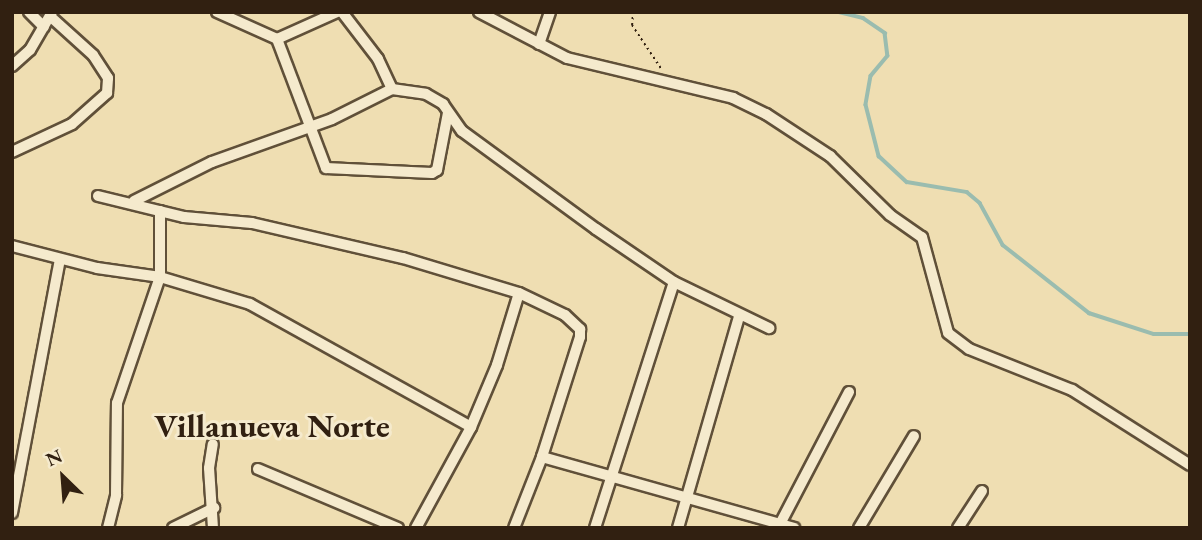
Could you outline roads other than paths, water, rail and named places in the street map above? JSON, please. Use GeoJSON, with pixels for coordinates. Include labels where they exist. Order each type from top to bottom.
{"type":"FeatureCollection","features":[{"type":"Feature","properties":{"kind":"street"},"geometry":{"type":"LineString","coordinates":[[29,12],[44,27]]}},
{"type":"Feature","properties":{"kind":"street"},"geometry":{"type":"LineString","coordinates":[[217,12],[277,39],[296,98],[310,123],[326,169],[432,173],[437,170],[448,113]]}},
{"type":"Feature","properties":{"kind":"street"},"geometry":{"type":"LineString","coordinates":[[277,39],[337,12]]}},
{"type":"Feature","properties":{"kind":"street"},"geometry":{"type":"LineString","coordinates":[[342,12],[378,59],[392,89]]}},
{"type":"Feature","properties":{"kind":"street"},"geometry":{"type":"LineString","coordinates":[[479,12],[567,58],[646,80],[667,81],[733,99],[766,114],[830,156],[890,215],[922,237],[948,333],[969,349],[1072,390],[1190,465]]}},
{"type":"Feature","properties":{"kind":"street"},"geometry":{"type":"LineString","coordinates":[[538,44],[550,12]]}},
{"type":"Feature","properties":{"kind":"street"},"geometry":{"type":"LineString","coordinates":[[12,66],[30,50],[52,15],[93,55],[108,78],[107,93],[72,124],[12,152]]}},
{"type":"Feature","properties":{"kind":"street"},"geometry":{"type":"LineString","coordinates":[[134,201],[212,162],[310,123],[332,119],[392,89],[426,94],[443,104],[462,131],[674,282],[739,316],[769,328]]}},
{"type":"Feature","properties":{"kind":"street"},"geometry":{"type":"LineString","coordinates":[[98,196],[134,201],[160,211],[323,239],[519,293],[565,315],[580,329],[542,457],[514,528]]}},
{"type":"Feature","properties":{"kind":"street"},"geometry":{"type":"LineString","coordinates":[[108,528],[116,495],[117,403],[160,277],[160,211]]}},
{"type":"Feature","properties":{"kind":"street"},"geometry":{"type":"LineString","coordinates":[[12,246],[60,260],[160,277],[250,304],[471,427]]}},
{"type":"Feature","properties":{"kind":"street"},"geometry":{"type":"LineString","coordinates":[[12,513],[60,260]]}},
{"type":"Feature","properties":{"kind":"street"},"geometry":{"type":"LineString","coordinates":[[595,528],[614,477],[674,282]]}},
{"type":"Feature","properties":{"kind":"street"},"geometry":{"type":"LineString","coordinates":[[416,528],[471,427],[497,365],[519,293]]}},
{"type":"Feature","properties":{"kind":"street"},"geometry":{"type":"LineString","coordinates":[[678,528],[739,316]]}},
{"type":"Feature","properties":{"kind":"street"},"geometry":{"type":"LineString","coordinates":[[780,524],[849,393]]}},
{"type":"Feature","properties":{"kind":"street"},"geometry":{"type":"LineString","coordinates":[[859,528],[914,436]]}},
{"type":"Feature","properties":{"kind":"street"},"geometry":{"type":"LineString","coordinates":[[213,444],[209,468],[214,508],[213,528]]}},
{"type":"Feature","properties":{"kind":"street"},"geometry":{"type":"LineString","coordinates":[[542,457],[766,524],[794,528]]}},
{"type":"Feature","properties":{"kind":"street"},"geometry":{"type":"LineString","coordinates":[[258,469],[398,528]]}},
{"type":"Feature","properties":{"kind":"street"},"geometry":{"type":"LineString","coordinates":[[958,528],[982,491]]}},
{"type":"Feature","properties":{"kind":"street"},"geometry":{"type":"LineString","coordinates":[[173,528],[214,508]]}},
{"type":"Feature","properties":{"kind":"waterway"},"geometry":{"type":"LineString","coordinates":[[839,12],[863,18],[885,33],[888,56],[871,76],[866,105],[879,156],[907,182],[967,192],[980,203],[1003,245],[1089,313],[1154,334],[1190,334]]}},
{"type":"Feature","properties":{"kind":"district","name":"Villanueva Norte"},"geometry":{"type":"Point","coordinates":[272,426]}}]}
